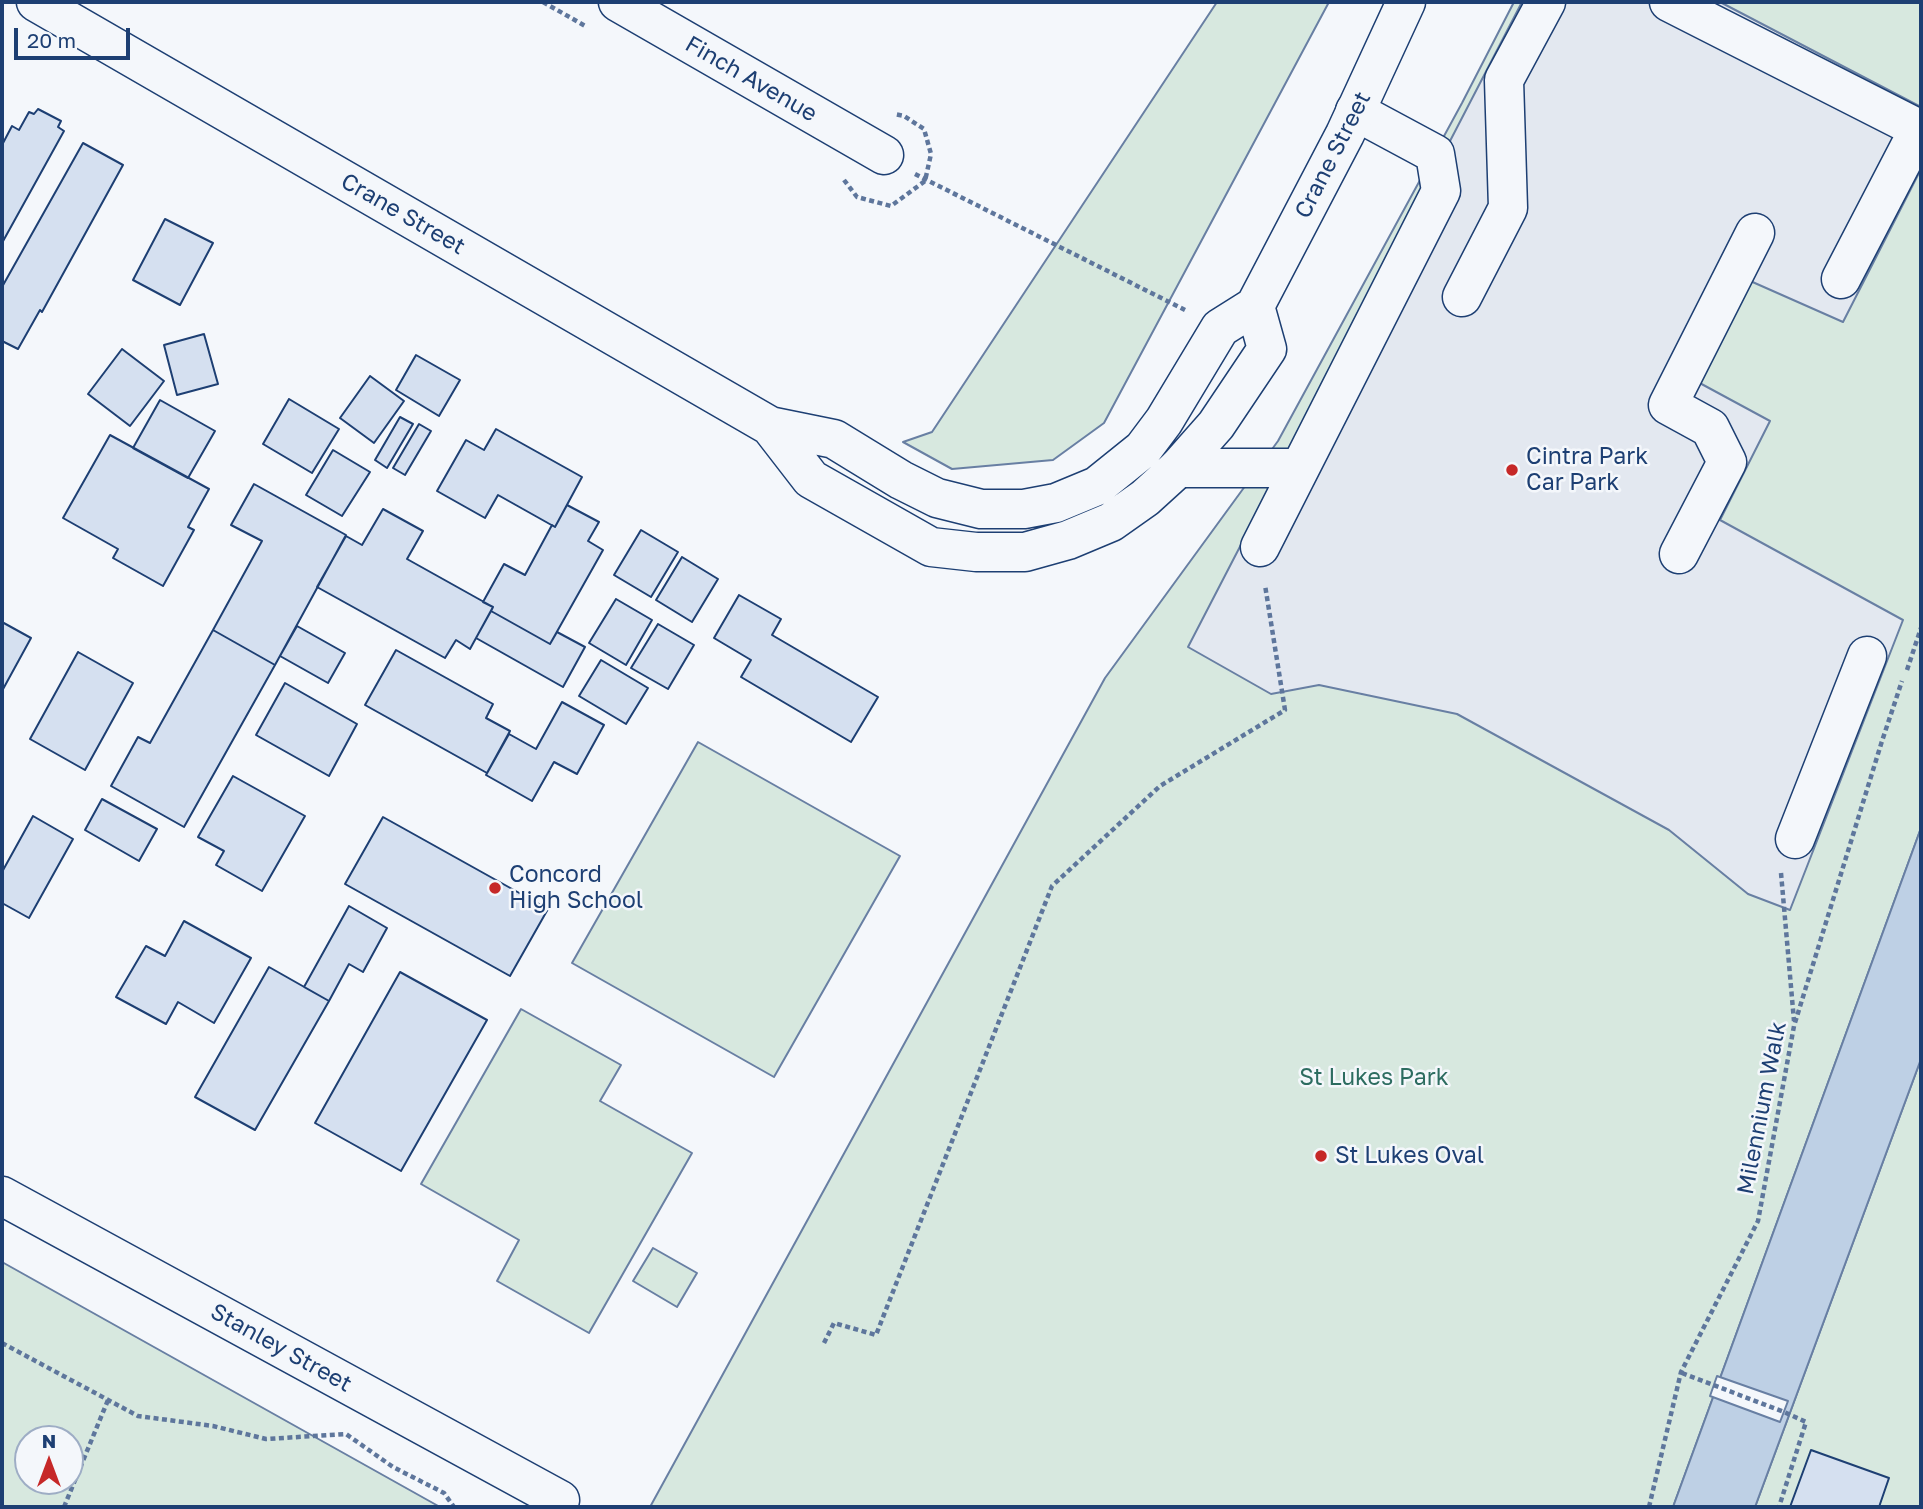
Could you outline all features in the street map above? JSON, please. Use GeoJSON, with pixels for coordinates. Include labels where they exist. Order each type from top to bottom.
{"type":"FeatureCollection","features":[{"type":"Feature","properties":{"kind":"main road","name":"Crane Street"},"geometry":{"type":"LineString","coordinates":[[36,2],[770,426],[834,439],[901,480],[937,498],[981,509],[1024,509],[1056,503],[1097,486],[1143,449],[1164,421],[1220,328],[1255,306],[1356,111],[1406,2]]}},
{"type":"Feature","properties":{"kind":"main road","name":"Finch Avenue"},"geometry":{"type":"LineString","coordinates":[[618,2],[884,155]]}},
{"type":"Feature","properties":{"kind":"main road"},"geometry":{"type":"LineString","coordinates":[[1462,297],[1508,208],[1504,80],[1546,2]]}},
{"type":"Feature","properties":{"kind":"main road"},"geometry":{"type":"LineString","coordinates":[[1669,2],[1919,129],[1841,279]]}},
{"type":"Feature","properties":{"kind":"main road"},"geometry":{"type":"LineString","coordinates":[[1260,547],[1441,191],[1435,153],[1356,111]]}},
{"type":"Feature","properties":{"kind":"main road"},"geometry":{"type":"LineString","coordinates":[[1679,554],[1727,462],[1710,428],[1668,405],[1755,233]]}},
{"type":"Feature","properties":{"kind":"main road","name":"Crane Street"},"geometry":{"type":"LineString","coordinates":[[770,426],[811,479],[931,547],[976,552],[1025,552],[1068,540],[1111,522],[1146,498],[1178,468],[1216,425],[1267,349],[1255,306]]}},
{"type":"Feature","properties":{"kind":"main road"},"geometry":{"type":"LineString","coordinates":[[1178,468],[1299,468]]}},
{"type":"Feature","properties":{"kind":"main road"},"geometry":{"type":"LineString","coordinates":[[1788,854],[1867,656]]}},
{"type":"Feature","properties":{"kind":"main road","name":"Stanley Street"},"geometry":{"type":"LineString","coordinates":[[2,1196],[560,1500]]}},
{"type":"Feature","properties":{"kind":"path"},"geometry":{"type":"LineString","coordinates":[[891,206],[925,181],[931,154]]}},
{"type":"Feature","properties":{"kind":"path"},"geometry":{"type":"LineString","coordinates":[[884,155],[925,181],[1220,328]]}},
{"type":"Feature","properties":{"kind":"path"},"geometry":{"type":"LineString","coordinates":[[824,1343],[834,1323],[876,1335],[1052,886],[1160,786],[1285,710],[1260,547]]}},
{"type":"Feature","properties":{"kind":"path","name":"Milennium Walk"},"geometry":{"type":"LineString","coordinates":[[1648,1507],[1681,1372],[1758,1221],[1794,1026],[1882,741],[1921,628]]}},
{"type":"Feature","properties":{"kind":"path"},"geometry":{"type":"LineString","coordinates":[[1788,854],[1794,1026]]}},
{"type":"Feature","properties":{"kind":"path"},"geometry":{"type":"LineString","coordinates":[[2,1343],[138,1416],[213,1426],[266,1438],[346,1434],[393,1467],[444,1493],[454,1507]]}},
{"type":"Feature","properties":{"kind":"path"},"geometry":{"type":"LineString","coordinates":[[1681,1372],[1806,1422],[1779,1507]]}},
{"type":"Feature","properties":{"kind":"path"},"geometry":{"type":"LineString","coordinates":[[64,1507],[108,1400]]}},
{"type":"Feature","properties":{"kind":"green space"},"geometry":{"type":"Polygon","coordinates":[[[1217,2],[1329,2],[1104,423],[1053,460],[952,469],[903,442],[932,432],[1217,2]]]}},
{"type":"Feature","properties":{"kind":"green space","name":"St Lukes Park"},"geometry":{"type":"Polygon","coordinates":[[[1514,2],[1921,2],[1921,828],[1673,1507],[650,1507],[1105,678],[1278,441],[1514,2]]]}},
{"type":"Feature","properties":{"kind":"green space"},"geometry":{"type":"Polygon","coordinates":[[[698,742],[900,856],[774,1077],[572,963],[698,742]]]}},
{"type":"Feature","properties":{"kind":"green space"},"geometry":{"type":"Polygon","coordinates":[[[521,1009],[621,1065],[600,1101],[692,1153],[589,1333],[497,1281],[519,1240],[421,1184],[521,1009]]]}},
{"type":"Feature","properties":{"kind":"green space"},"geometry":{"type":"Polygon","coordinates":[[[1921,1059],[1921,1507],[1755,1507],[1921,1059]]]}},
{"type":"Feature","properties":{"kind":"green space"},"geometry":{"type":"Polygon","coordinates":[[[653,1248],[697,1273],[677,1307],[633,1281],[653,1248]]]}},
{"type":"Feature","properties":{"kind":"green space"},"geometry":{"type":"Polygon","coordinates":[[[2,1262],[440,1507],[2,1507],[2,1262]]]}},
{"type":"Feature","properties":{"kind":"shaded area","name":"Cintra Park Car Park"},"geometry":{"type":"Polygon","coordinates":[[[1522,2],[1720,2],[1921,107],[1921,169],[1843,322],[1748,280],[1696,381],[1770,421],[1720,520],[1903,620],[1790,910],[1748,894],[1669,830],[1457,714],[1319,685],[1271,694],[1188,647],[1522,2]]]}},
{"type":"Feature","properties":{"kind":"water"},"geometry":{"type":"Polygon","coordinates":[[[1921,828],[1921,1059],[1755,1507],[1673,1507],[1921,828]]]}},
{"type":"Feature","properties":{"kind":"pier"},"geometry":{"type":"Polygon","coordinates":[[[1717,1376],[1788,1401],[1780,1422],[1710,1396],[1717,1376]]]}},
{"type":"Feature","properties":{"kind":"building"},"geometry":{"type":"Polygon","coordinates":[[[38,109],[61,121],[58,127],[64,131],[2,243],[2,145],[12,126],[19,130],[29,112],[34,114],[38,109]]]}},
{"type":"Feature","properties":{"kind":"building"},"geometry":{"type":"Polygon","coordinates":[[[83,143],[123,165],[42,312],[40,310],[18,349],[2,341],[2,287],[83,143]]]}},
{"type":"Feature","properties":{"kind":"building"},"geometry":{"type":"Polygon","coordinates":[[[165,219],[213,243],[180,305],[133,280],[165,219]]]}},
{"type":"Feature","properties":{"kind":"building"},"geometry":{"type":"Polygon","coordinates":[[[204,334],[218,384],[177,395],[164,345],[204,334]]]}},
{"type":"Feature","properties":{"kind":"building"},"geometry":{"type":"Polygon","coordinates":[[[122,349],[164,381],[130,426],[88,394],[122,349]]]}},
{"type":"Feature","properties":{"kind":"building"},"geometry":{"type":"Polygon","coordinates":[[[416,355],[460,380],[439,416],[396,390],[416,355]]]}},
{"type":"Feature","properties":{"kind":"building"},"geometry":{"type":"Polygon","coordinates":[[[370,376],[404,401],[374,443],[340,418],[370,376]]]}},
{"type":"Feature","properties":{"kind":"building"},"geometry":{"type":"Polygon","coordinates":[[[289,399],[339,429],[312,473],[263,444],[289,399]]]}},
{"type":"Feature","properties":{"kind":"building"},"geometry":{"type":"Polygon","coordinates":[[[160,400],[215,431],[188,478],[133,448],[160,400]]]}},
{"type":"Feature","properties":{"kind":"building"},"geometry":{"type":"Polygon","coordinates":[[[400,417],[413,424],[387,468],[375,460],[400,417]]]}},
{"type":"Feature","properties":{"kind":"building"},"geometry":{"type":"Polygon","coordinates":[[[419,424],[431,431],[405,475],[393,468],[419,424]]]}},
{"type":"Feature","properties":{"kind":"building"},"geometry":{"type":"Polygon","coordinates":[[[496,429],[582,477],[555,527],[498,495],[485,518],[437,491],[466,440],[484,450],[496,429]]]}},
{"type":"Feature","properties":{"kind":"building"},"geometry":{"type":"Polygon","coordinates":[[[110,435],[209,489],[188,527],[194,530],[163,586],[113,558],[118,549],[63,518],[110,435]]]}},
{"type":"Feature","properties":{"kind":"building"},"geometry":{"type":"Polygon","coordinates":[[[333,450],[370,472],[342,516],[306,495],[333,450]]]}},
{"type":"Feature","properties":{"kind":"building"},"geometry":{"type":"Polygon","coordinates":[[[254,484],[346,535],[275,665],[213,630],[262,541],[231,525],[254,484]]]}},
{"type":"Feature","properties":{"kind":"building"},"geometry":{"type":"Polygon","coordinates":[[[567,505],[599,522],[588,541],[603,550],[550,644],[491,611],[493,607],[483,602],[504,564],[525,575],[552,525],[555,527],[567,505]]]}},
{"type":"Feature","properties":{"kind":"building"},"geometry":{"type":"Polygon","coordinates":[[[383,509],[423,531],[407,559],[493,607],[470,649],[456,640],[445,658],[317,587],[346,536],[362,545],[383,509]]]}},
{"type":"Feature","properties":{"kind":"building"},"geometry":{"type":"Polygon","coordinates":[[[641,530],[678,552],[651,597],[614,575],[641,530]]]}},
{"type":"Feature","properties":{"kind":"building"},"geometry":{"type":"Polygon","coordinates":[[[682,557],[718,579],[692,622],[656,600],[682,557]]]}},
{"type":"Feature","properties":{"kind":"building"},"geometry":{"type":"Polygon","coordinates":[[[739,595],[781,619],[772,635],[878,697],[851,742],[741,677],[751,660],[714,638],[739,595]]]}},
{"type":"Feature","properties":{"kind":"building"},"geometry":{"type":"Polygon","coordinates":[[[616,599],[652,620],[626,665],[589,643],[616,599]]]}},
{"type":"Feature","properties":{"kind":"building"},"geometry":{"type":"Polygon","coordinates":[[[491,611],[550,644],[557,632],[585,647],[563,687],[476,638],[491,611]]]}},
{"type":"Feature","properties":{"kind":"building"},"geometry":{"type":"Polygon","coordinates":[[[2,622],[31,638],[2,691],[2,622]]]}},
{"type":"Feature","properties":{"kind":"building"},"geometry":{"type":"Polygon","coordinates":[[[658,624],[694,645],[668,689],[631,668],[658,624]]]}},
{"type":"Feature","properties":{"kind":"building"},"geometry":{"type":"Polygon","coordinates":[[[297,626],[345,653],[328,683],[280,656],[297,626]]]}},
{"type":"Feature","properties":{"kind":"building"},"geometry":{"type":"Polygon","coordinates":[[[213,630],[275,665],[184,827],[111,786],[138,737],[150,743],[213,630]]]}},
{"type":"Feature","properties":{"kind":"building"},"geometry":{"type":"Polygon","coordinates":[[[396,650],[493,704],[486,718],[510,731],[487,773],[365,705],[396,650]]]}},
{"type":"Feature","properties":{"kind":"building"},"geometry":{"type":"Polygon","coordinates":[[[78,652],[133,683],[85,770],[30,739],[78,652]]]}},
{"type":"Feature","properties":{"kind":"building"},"geometry":{"type":"Polygon","coordinates":[[[601,660],[648,688],[626,724],[579,696],[601,660]]]}},
{"type":"Feature","properties":{"kind":"building"},"geometry":{"type":"Polygon","coordinates":[[[285,683],[357,724],[329,776],[256,735],[285,683]]]}},
{"type":"Feature","properties":{"kind":"building"},"geometry":{"type":"Polygon","coordinates":[[[562,702],[604,725],[577,774],[554,762],[532,801],[486,775],[509,734],[536,749],[562,702]]]}},
{"type":"Feature","properties":{"kind":"building"},"geometry":{"type":"Polygon","coordinates":[[[233,776],[305,816],[262,891],[216,865],[224,851],[198,837],[233,776]]]}},
{"type":"Feature","properties":{"kind":"building"},"geometry":{"type":"Polygon","coordinates":[[[102,799],[157,829],[139,861],[85,830],[102,799]]]}},
{"type":"Feature","properties":{"kind":"building"},"geometry":{"type":"Polygon","coordinates":[[[33,816],[73,839],[29,918],[2,903],[2,872],[33,816]]]}},
{"type":"Feature","properties":{"kind":"building"},"geometry":{"type":"Polygon","coordinates":[[[383,817],[548,909],[510,976],[345,884],[383,817]]]}},
{"type":"Feature","properties":{"kind":"building"},"geometry":{"type":"Polygon","coordinates":[[[349,906],[387,928],[363,972],[349,964],[329,1001],[304,987],[349,906]]]}},
{"type":"Feature","properties":{"kind":"building"},"geometry":{"type":"Polygon","coordinates":[[[184,921],[251,958],[214,1023],[178,1002],[166,1024],[116,997],[146,946],[165,956],[184,921]]]}},
{"type":"Feature","properties":{"kind":"building"},"geometry":{"type":"Polygon","coordinates":[[[269,967],[329,1001],[255,1130],[195,1097],[269,967]]]}},
{"type":"Feature","properties":{"kind":"building"},"geometry":{"type":"Polygon","coordinates":[[[400,972],[487,1020],[401,1171],[315,1123],[400,972]]]}},
{"type":"Feature","properties":{"kind":"building"},"geometry":{"type":"Polygon","coordinates":[[[1811,1450],[1889,1478],[1879,1507],[1790,1507],[1811,1450]]]}},
{"type":"Feature","properties":{"kind":"place","name":"Cintra Park Car Park"},"geometry":{"type":"Point","coordinates":[1512,470]}},
{"type":"Feature","properties":{"kind":"place","name":"Concord High School"},"geometry":{"type":"Point","coordinates":[495,888]}},
{"type":"Feature","properties":{"kind":"place","name":"St Lukes Oval"},"geometry":{"type":"Point","coordinates":[1321,1156]}}]}
